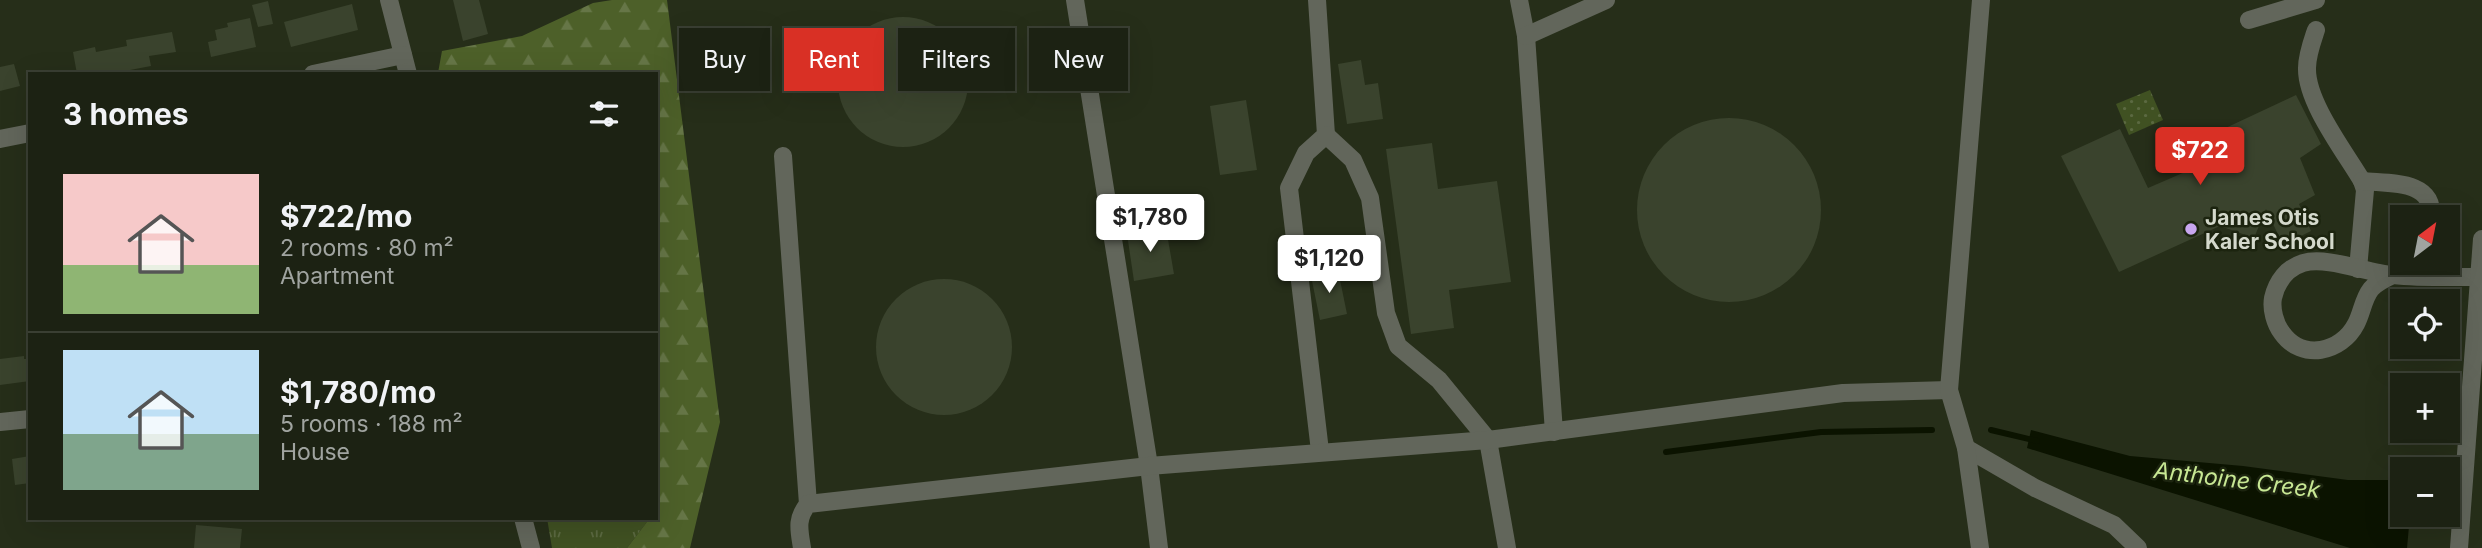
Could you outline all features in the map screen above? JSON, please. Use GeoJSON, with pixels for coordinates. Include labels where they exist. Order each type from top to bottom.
{"type":"FeatureCollection","features":[{"type":"Feature","properties":{"kind":"street"},"geometry":{"type":"LineString","coordinates":[[389,0],[407,72]]}},
{"type":"Feature","properties":{"kind":"street"},"geometry":{"type":"LineString","coordinates":[[1075,0],[1149,466],[1159,548]]}},
{"type":"Feature","properties":{"kind":"street"},"geometry":{"type":"LineString","coordinates":[[1317,0],[1326,135],[1353,160],[1370,198],[1386,313],[1398,346],[1439,380],[1488,440],[1507,548]]}},
{"type":"Feature","properties":{"kind":"street"},"geometry":{"type":"LineString","coordinates":[[1519,0],[1526,36],[1554,432]]}},
{"type":"Feature","properties":{"kind":"street"},"geometry":{"type":"LineString","coordinates":[[1526,36],[1606,0]]}},
{"type":"Feature","properties":{"kind":"street"},"geometry":{"type":"LineString","coordinates":[[1980,548],[1966,448],[1949,390],[1981,0]]}},
{"type":"Feature","properties":{"kind":"street"},"geometry":{"type":"LineString","coordinates":[[2249,20],[2316,0]]}},
{"type":"Feature","properties":{"kind":"street"},"geometry":{"type":"LineString","coordinates":[[2316,30],[2306,69],[2308,83],[2320,113],[2365,190],[2358,269]]}},
{"type":"Feature","properties":{"kind":"street"},"geometry":{"type":"LineString","coordinates":[[322,72],[403,55]]}},
{"type":"Feature","properties":{"kind":"street"},"geometry":{"type":"LineString","coordinates":[[0,139],[28,133]]}},
{"type":"Feature","properties":{"kind":"street"},"geometry":{"type":"LineString","coordinates":[[1321,451],[1289,188],[1306,153],[1326,135]]}},
{"type":"Feature","properties":{"kind":"street"},"geometry":{"type":"LineString","coordinates":[[783,156],[808,504],[800,514],[802,548]]}},
{"type":"Feature","properties":{"kind":"street"},"geometry":{"type":"LineString","coordinates":[[2362,181],[2421,191],[2428,197],[2431,205]]}},
{"type":"Feature","properties":{"kind":"street"},"geometry":{"type":"LineString","coordinates":[[2459,548],[2482,239]]}},
{"type":"Feature","properties":{"kind":"street"},"geometry":{"type":"LineString","coordinates":[[2390,274],[2323,262],[2305,262],[2283,275],[2273,300],[2273,313],[2282,333],[2292,344],[2304,351],[2327,349],[2347,336],[2356,326],[2369,291],[2379,281],[2393,275]]}},
{"type":"Feature","properties":{"kind":"street"},"geometry":{"type":"LineString","coordinates":[[2460,274],[2479,277]]}},
{"type":"Feature","properties":{"kind":"street"},"geometry":{"type":"LineString","coordinates":[[808,504],[1149,466],[1488,440],[1843,393],[1949,390]]}},
{"type":"Feature","properties":{"kind":"street"},"geometry":{"type":"LineString","coordinates":[[0,422],[28,419]]}},
{"type":"Feature","properties":{"kind":"street"},"geometry":{"type":"LineString","coordinates":[[1966,448],[2035,488],[2114,525],[2142,547]]}},
{"type":"Feature","properties":{"kind":"street"},"geometry":{"type":"LineString","coordinates":[[524,520],[531,548]]}},
{"type":"Feature","properties":{"kind":"green space"},"geometry":{"type":"Polygon","coordinates":[[[612,0],[667,0],[720,422],[690,548],[627,548],[648,520],[658,520],[658,72],[438,72],[442,51],[522,36],[593,3],[612,0]]]}},
{"type":"Feature","properties":{"kind":"green space"},"geometry":{"type":"Polygon","coordinates":[[[2150,90],[2163,120],[2129,135],[2116,104],[2150,90]]]}},
{"type":"Feature","properties":{"kind":"green space"},"geometry":{"type":"Polygon","coordinates":[[[547,520],[648,520],[627,548],[552,548],[547,520]]]}},
{"type":"Feature","properties":{"kind":"water"},"geometry":{"type":"Polygon","coordinates":[[[2031,430],[2130,456],[2243,466],[2348,480],[2390,480],[2390,527],[2409,527],[2407,548],[2350,548],[2027,448],[2031,430]]]}},
{"type":"Feature","properties":{"kind":"building"},"geometry":{"type":"Polygon","coordinates":[[[453,0],[479,0],[488,34],[463,41],[453,0]]]}},
{"type":"Feature","properties":{"kind":"building"},"geometry":{"type":"Polygon","coordinates":[[[268,1],[273,24],[258,27],[252,5],[268,1]]]}},
{"type":"Feature","properties":{"kind":"building"},"geometry":{"type":"Polygon","coordinates":[[[352,4],[358,30],[291,47],[284,22],[352,4]]]}},
{"type":"Feature","properties":{"kind":"building"},"geometry":{"type":"Polygon","coordinates":[[[250,18],[256,47],[211,57],[208,42],[217,40],[215,30],[228,27],[227,23],[250,18]]]}},
{"type":"Feature","properties":{"kind":"building"},"geometry":{"type":"Polygon","coordinates":[[[890,18],[916,18],[939,28],[898,28],[898,91],[967,91],[963,107],[949,128],[928,142],[903,147],[878,142],[857,128],[849,118],[839,91],[884,91],[884,28],[867,28],[890,18]]]}},
{"type":"Feature","properties":{"kind":"building"},"geometry":{"type":"Polygon","coordinates":[[[172,32],[176,52],[149,56],[151,66],[120,72],[77,72],[73,52],[95,47],[96,52],[127,46],[126,40],[172,32]]]}},
{"type":"Feature","properties":{"kind":"building"},"geometry":{"type":"Polygon","coordinates":[[[1361,60],[1365,85],[1378,83],[1383,119],[1347,124],[1338,64],[1361,60]]]}},
{"type":"Feature","properties":{"kind":"building"},"geometry":{"type":"Polygon","coordinates":[[[14,64],[20,86],[0,91],[0,67],[14,64]]]}},
{"type":"Feature","properties":{"kind":"building"},"geometry":{"type":"Polygon","coordinates":[[[2296,95],[2321,144],[2300,158],[2315,195],[2299,204],[2311,231],[2283,245],[2266,209],[2254,238],[2220,226],[2119,272],[2061,156],[2120,129],[2148,188],[2229,153],[2217,132],[2296,95]]]}},
{"type":"Feature","properties":{"kind":"building"},"geometry":{"type":"Polygon","coordinates":[[[1246,100],[1257,170],[1220,175],[1210,106],[1246,100]]]}},
{"type":"Feature","properties":{"kind":"building"},"geometry":{"type":"Polygon","coordinates":[[[1729,118],[1764,125],[1794,145],[1814,175],[1821,210],[1814,245],[1794,275],[1764,295],[1729,302],[1694,295],[1664,275],[1644,245],[1637,210],[1644,175],[1664,145],[1694,125],[1729,118]]]}},
{"type":"Feature","properties":{"kind":"building"},"geometry":{"type":"Polygon","coordinates":[[[1432,143],[1438,189],[1497,181],[1511,282],[1449,290],[1454,328],[1411,334],[1386,149],[1432,143]]]}},
{"type":"Feature","properties":{"kind":"building"},"geometry":{"type":"Polygon","coordinates":[[[1166,228],[1174,274],[1134,281],[1127,234],[1166,228]]]}},
{"type":"Feature","properties":{"kind":"building"},"geometry":{"type":"Polygon","coordinates":[[[1338,270],[1347,314],[1320,320],[1311,276],[1338,270]]]}},
{"type":"Feature","properties":{"kind":"building"},"geometry":{"type":"Polygon","coordinates":[[[944,279],[970,285],[992,299],[1006,321],[1012,347],[1006,373],[992,395],[970,409],[944,415],[918,409],[896,395],[882,373],[876,347],[882,321],[896,299],[918,285],[944,279]]]}},
{"type":"Feature","properties":{"kind":"building"},"geometry":{"type":"Polygon","coordinates":[[[24,356],[24,359],[28,359],[28,381],[0,385],[0,359],[24,356]]]}},
{"type":"Feature","properties":{"kind":"building"},"geometry":{"type":"Polygon","coordinates":[[[28,456],[28,483],[15,485],[12,459],[28,456]]]}},
{"type":"Feature","properties":{"kind":"building"},"geometry":{"type":"Polygon","coordinates":[[[196,525],[242,529],[240,548],[194,548],[196,525]]]}},
{"type":"Feature","properties":{"kind":"waterway","name":"Anthoine Creek"},"geometry":{"type":"LineString","coordinates":[[1666,452],[1821,432],[1932,430]]}},
{"type":"Feature","properties":{"kind":"waterway","name":"Anthoine Creek"},"geometry":{"type":"LineString","coordinates":[[1991,430],[2037,441]]}},
{"type":"Feature","properties":{"kind":"place","name":"James Otis Kaler School"},"geometry":{"type":"Point","coordinates":[2191,229]}}]}
